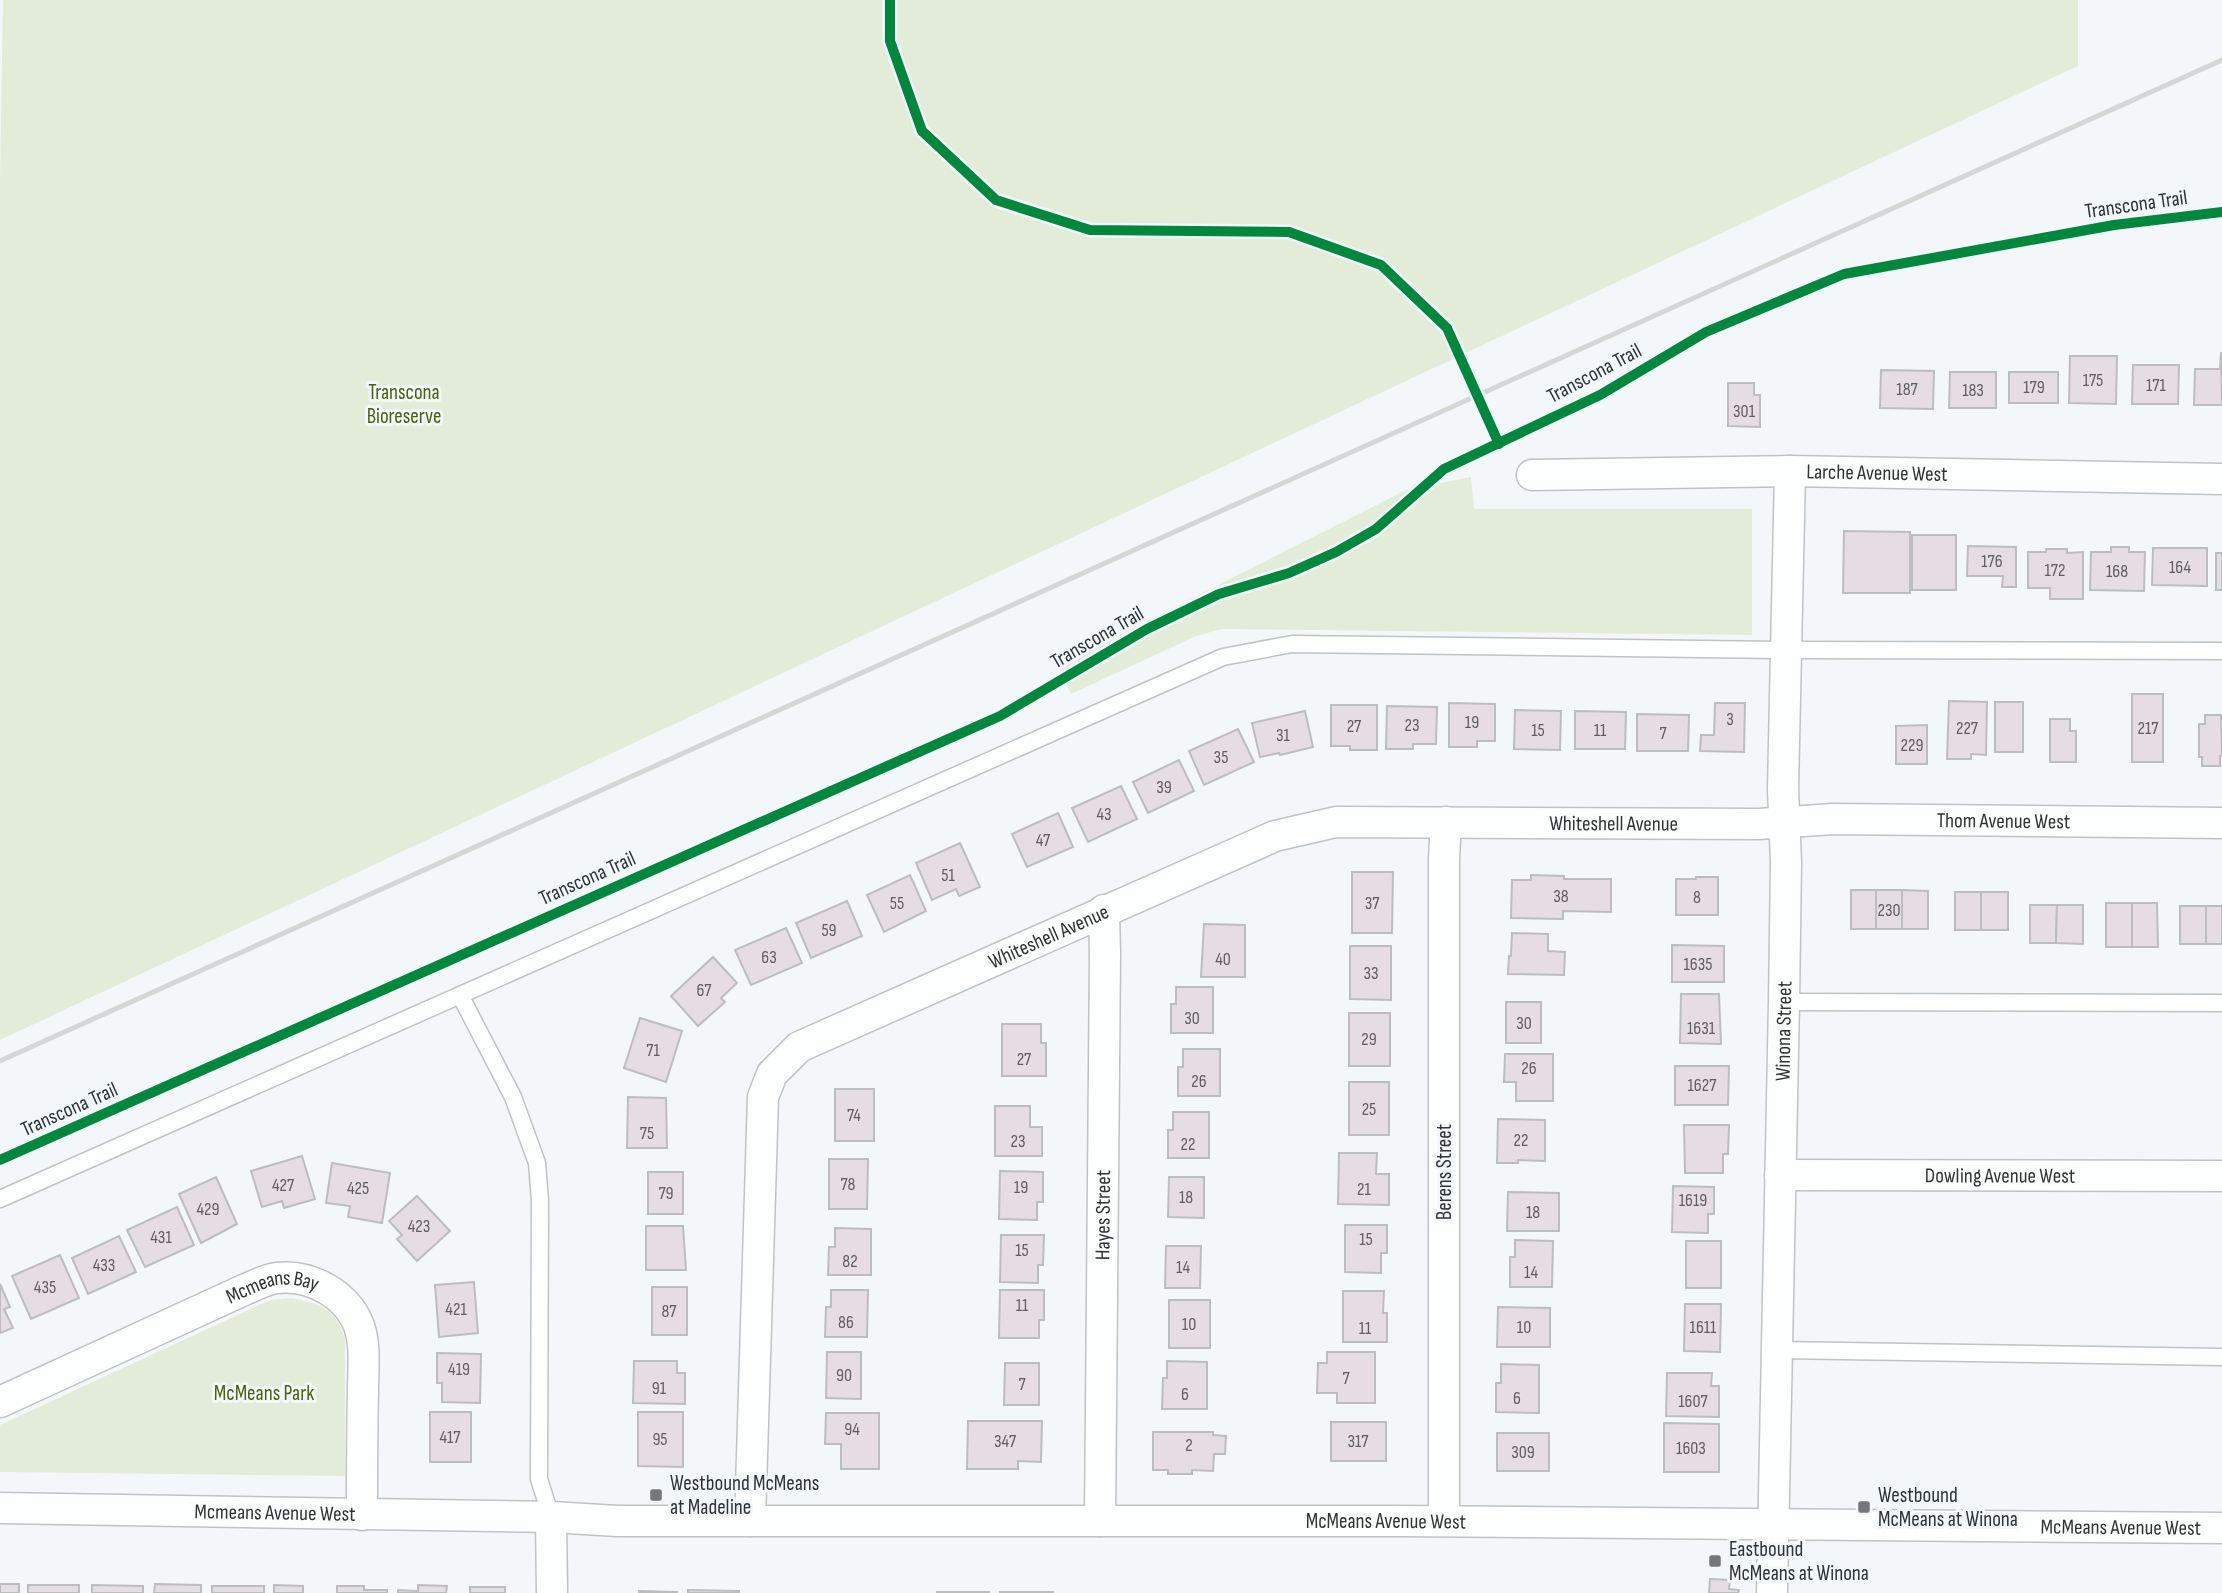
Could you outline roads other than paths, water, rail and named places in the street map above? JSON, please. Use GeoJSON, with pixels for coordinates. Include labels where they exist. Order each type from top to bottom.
{"type":"FeatureCollection","features":[{"type":"Feature","properties":{"kind":"street","name":"Larche Avenue West"},"geometry":{"type":"LineString","coordinates":[[1532,475],[1790,471],[2222,479]]}},
{"type":"Feature","properties":{"kind":"street","name":"Winona Street"},"geometry":{"type":"LineString","coordinates":[[1772,1593],[1784,1002],[1783,789],[1790,471]]}},
{"type":"Feature","properties":{"kind":"street","name":"Thom Avenue West"},"geometry":{"type":"LineString","coordinates":[[1785,823],[1833,819],[2222,823]]}},
{"type":"Feature","properties":{"kind":"street","name":"Whiteshell Avenue"},"geometry":{"type":"LineString","coordinates":[[750,1521],[763,1097],[772,1074],[799,1047],[1275,836],[1336,822],[1785,823]]}},
{"type":"Feature","properties":{"kind":"street","name":"Berens Street"},"geometry":{"type":"LineString","coordinates":[[1444,1521],[1446,822]]}},
{"type":"Feature","properties":{"kind":"street","name":"Hayes Street"},"geometry":{"type":"LineString","coordinates":[[1100,1521],[1104,910]]}},
{"type":"Feature","properties":{"kind":"street","name":"Dowling Avenue West"},"geometry":{"type":"LineString","coordinates":[[1780,1175],[2222,1176]]}},
{"type":"Feature","properties":{"kind":"street","name":"Mcmeans Bay"},"geometry":{"type":"LineString","coordinates":[[0,1402],[246,1289],[275,1278],[303,1278],[324,1287],[341,1299],[360,1327],[363,1377],[362,1515]]}},
{"type":"Feature","properties":{"kind":"street","name":"Mcmeans Avenue West"},"geometry":{"type":"LineString","coordinates":[[0,1508],[551,1517]]}},
{"type":"Feature","properties":{"kind":"street","name":"McMeans Avenue West"},"geometry":{"type":"LineString","coordinates":[[551,1517],[618,1521],[1444,1521],[2222,1528]]}},
{"type":"Feature","properties":{"kind":"street"},"geometry":{"type":"LineString","coordinates":[[551,1517],[552,1593]]}},
{"type":"Feature","properties":{"kind":"lane"},"geometry":{"type":"LineString","coordinates":[[0,1199],[1223,657],[1292,644],[1786,650],[2222,651]]}},
{"type":"Feature","properties":{"kind":"lane"},"geometry":{"type":"LineString","coordinates":[[460,995],[513,1097],[537,1163],[540,1201],[539,1479],[551,1517]]}},
{"type":"Feature","properties":{"kind":"lane"},"geometry":{"type":"LineString","coordinates":[[1784,1002],[2222,1003]]}},
{"type":"Feature","properties":{"kind":"lane"},"geometry":{"type":"LineString","coordinates":[[1776,1350],[2222,1357]]}},
{"type":"Feature","properties":{"kind":"railway"},"geometry":{"type":"LineString","coordinates":[[0,1061],[2222,60]]}},
{"type":"Feature","properties":{"kind":"place","name":"Westbound McMeans at Madeline"},"geometry":{"type":"Point","coordinates":[656,1495]}},
{"type":"Feature","properties":{"kind":"place","name":"Westbound McMeans at Winona"},"geometry":{"type":"Point","coordinates":[1864,1507]}},
{"type":"Feature","properties":{"kind":"place","name":"Eastbound McMeans at Winona"},"geometry":{"type":"Point","coordinates":[1715,1561]}},
{"type":"Feature","properties":{"kind":"park label","name":"Transcona Bioreserve"},"geometry":{"type":"Point","coordinates":[404,404]}},
{"type":"Feature","properties":{"kind":"park label","name":"McMeans Park"},"geometry":{"type":"Point","coordinates":[264,1393]}}]}
